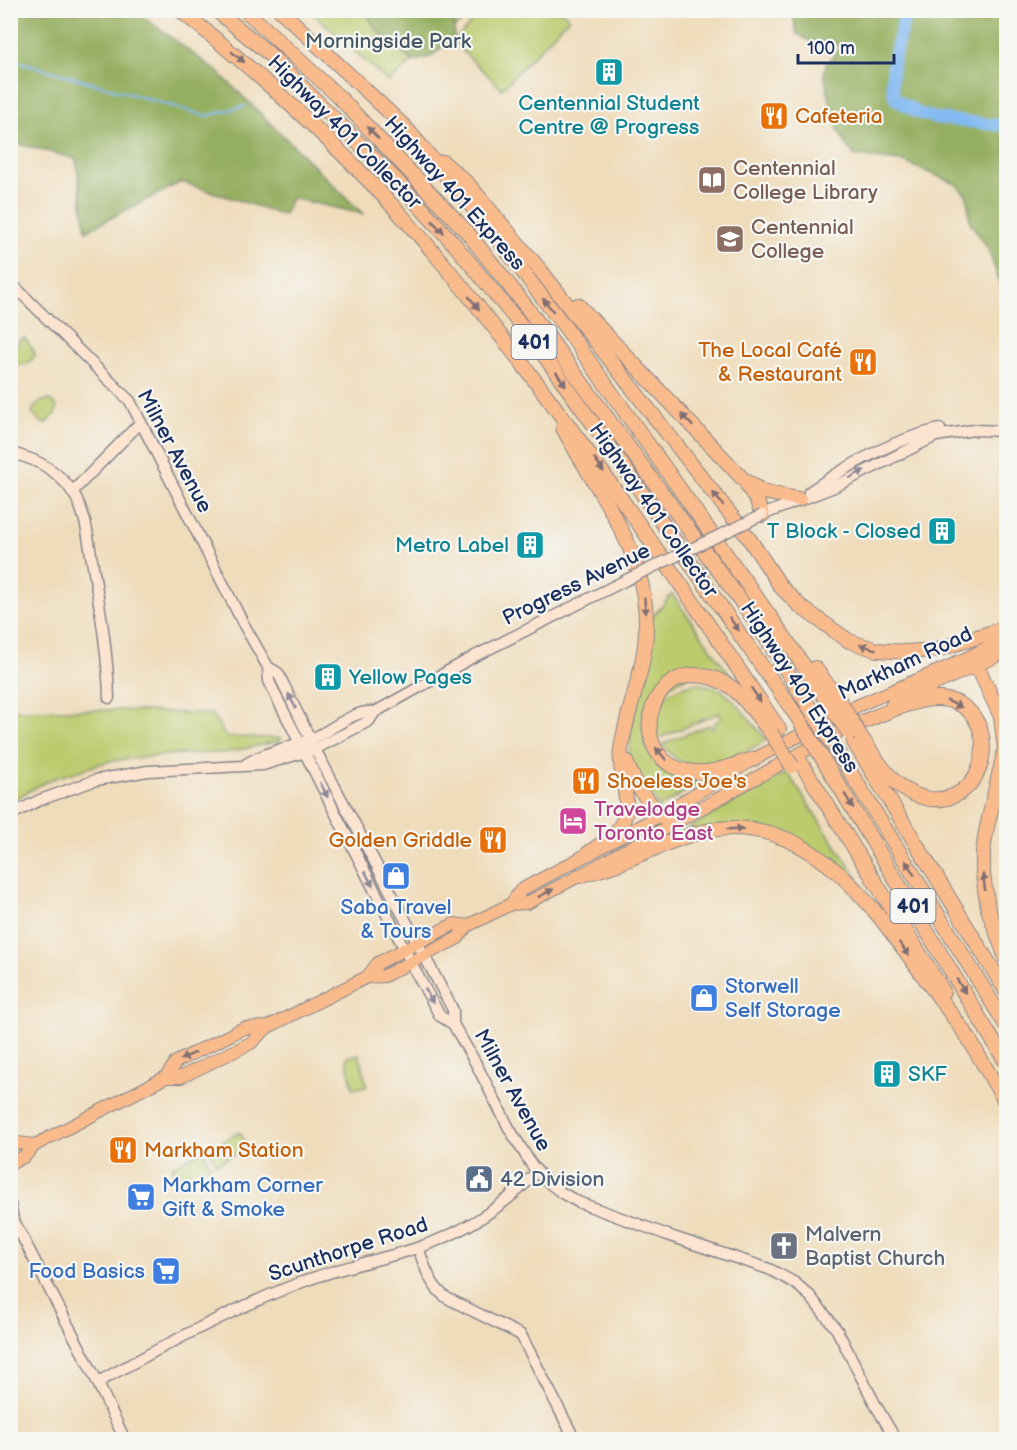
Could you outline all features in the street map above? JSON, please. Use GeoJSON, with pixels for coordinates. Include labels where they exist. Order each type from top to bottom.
{"type":"FeatureCollection","features":[{"type":"Feature","properties":{"kind":"highway","name":"Highway 401 Collector"},"geometry":{"type":"LineString","coordinates":[[180,10],[282,95],[357,169],[444,264],[592,455],[775,731]]}},
{"type":"Feature","properties":{"kind":"highway","name":"Highway 401 Express"},"geometry":{"type":"LineString","coordinates":[[216,10],[269,54],[396,180],[455,245],[533,340],[798,718],[1006,1062]]}},
{"type":"Feature","properties":{"kind":"highway","name":"Highway 401 Express"},"geometry":{"type":"LineString","coordinates":[[245,10],[339,97],[467,232],[525,305],[756,622],[1006,1025]]}},
{"type":"Feature","properties":{"kind":"highway","name":"Highway 401 Collector"},"geometry":{"type":"LineString","coordinates":[[280,10],[405,127],[481,217],[565,327],[781,632],[835,702],[1006,991]]}},
{"type":"Feature","properties":{"kind":"highway"},"geometry":{"type":"LineString","coordinates":[[405,127],[468,184],[541,271],[748,537],[781,587],[801,607],[849,641],[877,650],[906,652],[948,647],[1006,628]]}},
{"type":"Feature","properties":{"kind":"highway"},"geometry":{"type":"LineString","coordinates":[[541,271],[560,287],[743,479],[757,501],[762,515]]}},
{"type":"Feature","properties":{"kind":"highway"},"geometry":{"type":"LineString","coordinates":[[538,384],[618,521],[634,555],[642,584],[646,629],[639,675],[621,748],[620,766],[627,813],[615,834],[587,854]]}},
{"type":"Feature","properties":{"kind":"highway"},"geometry":{"type":"LineString","coordinates":[[743,479],[763,492],[799,499]]}},
{"type":"Feature","properties":{"kind":"highway"},"geometry":{"type":"LineString","coordinates":[[957,663],[975,668],[981,674],[1001,717],[1005,749],[986,831],[983,874],[988,909],[1006,958]]}},
{"type":"Feature","properties":{"kind":"highway"},"geometry":{"type":"LineString","coordinates":[[754,759],[704,772],[679,769],[663,759],[653,744],[649,717],[654,701],[665,688],[678,679],[690,675],[704,676],[731,687],[775,731]]}},
{"type":"Feature","properties":{"kind":"highway"},"geometry":{"type":"LineString","coordinates":[[840,731],[920,700],[947,700],[960,705],[973,715],[981,732],[984,754],[975,778],[958,794],[939,799],[918,797],[901,787],[857,738]]}},
{"type":"Feature","properties":{"kind":"highway"},"geometry":{"type":"LineString","coordinates":[[626,729],[626,760],[632,777],[648,801],[666,820]]}},
{"type":"Feature","properties":{"kind":"highway","name":"401"},"geometry":{"type":"LineString","coordinates":[[775,731],[818,791],[939,982],[1006,1103]]}},
{"type":"Feature","properties":{"kind":"highway"},"geometry":{"type":"LineString","coordinates":[[996,789],[1006,761]]}},
{"type":"Feature","properties":{"kind":"highway"},"geometry":{"type":"LineString","coordinates":[[579,876],[625,861],[679,838],[706,832],[734,828],[759,831],[785,838],[836,870],[877,912],[970,1040]]}},
{"type":"Feature","properties":{"kind":"main road","name":"Milner Avenue"},"geometry":{"type":"LineString","coordinates":[[10,282],[130,401],[244,625],[268,667],[269,681],[276,696],[308,746],[425,955],[453,1010],[453,1024]]}},
{"type":"Feature","properties":{"kind":"main road"},"geometry":{"type":"LineString","coordinates":[[72,492],[141,422]]}},
{"type":"Feature","properties":{"kind":"main road","name":"Progress Avenue"},"geometry":{"type":"LineString","coordinates":[[799,499],[829,478],[917,435],[1006,429]]}},
{"type":"Feature","properties":{"kind":"main road","name":"Progress Avenue"},"geometry":{"type":"LineString","coordinates":[[10,815],[40,800],[96,780],[148,771],[246,764],[260,755],[308,746],[364,711],[375,712],[483,652],[628,579],[762,515],[834,487],[935,433]]}},
{"type":"Feature","properties":{"kind":"main road"},"geometry":{"type":"LineString","coordinates":[[10,453],[33,460],[48,468],[72,492],[81,508],[101,615],[109,698]]}},
{"type":"Feature","properties":{"kind":"main road"},"geometry":{"type":"LineString","coordinates":[[876,465],[877,453]]}},
{"type":"Feature","properties":{"kind":"main road","name":"Markham Road"},"geometry":{"type":"LineString","coordinates":[[366,977],[384,976],[458,938],[467,926],[511,904],[527,903],[579,876],[666,820],[754,759],[859,705],[957,663],[1006,638]]}},
{"type":"Feature","properties":{"kind":"main road","name":"Markham Road"},"geometry":{"type":"LineString","coordinates":[[511,904],[521,890],[587,854],[666,820],[884,707],[975,668],[1006,652]]}},
{"type":"Feature","properties":{"kind":"main road","name":"Milner Avenue"},"geometry":{"type":"LineString","coordinates":[[308,746],[405,950],[440,1017],[453,1024],[476,1062],[509,1128],[537,1172],[562,1193],[578,1202],[769,1269],[795,1283],[810,1296],[837,1330],[896,1440]]}},
{"type":"Feature","properties":{"kind":"main road","name":"Markham Road"},"geometry":{"type":"LineString","coordinates":[[10,1164],[25,1156],[35,1145],[166,1077],[176,1062],[244,1028],[268,1027],[366,977],[378,963],[454,924],[467,926]]}},
{"type":"Feature","properties":{"kind":"main road","name":"Markham Road"},"geometry":{"type":"LineString","coordinates":[[10,1146],[17,1143],[35,1145]]}},
{"type":"Feature","properties":{"kind":"main road","name":"Scunthorpe Road"},"geometry":{"type":"LineString","coordinates":[[98,1383],[266,1296],[304,1281],[418,1248],[487,1216],[537,1172]]}},
{"type":"Feature","properties":{"kind":"main road"},"geometry":{"type":"LineString","coordinates":[[10,1204],[12,1219],[98,1383],[125,1440]]}},
{"type":"Feature","properties":{"kind":"main road"},"geometry":{"type":"LineString","coordinates":[[418,1248],[429,1276],[438,1291],[521,1335],[575,1440]]}},
{"type":"Feature","properties":{"kind":"green space"},"geometry":{"type":"Polygon","coordinates":[[[483,10],[561,11],[569,18],[502,89],[453,42],[483,10]]]}},
{"type":"Feature","properties":{"kind":"green space"},"geometry":{"type":"Polygon","coordinates":[[[10,11],[135,11],[218,72],[363,214],[291,198],[284,215],[181,182],[86,231],[76,159],[11,142],[10,11]]]}},
{"type":"Feature","properties":{"kind":"green space","name":"Morningside Park"},"geometry":{"type":"Polygon","coordinates":[[[311,11],[475,11],[388,82],[311,11]]]}},
{"type":"Feature","properties":{"kind":"green space"},"geometry":{"type":"Polygon","coordinates":[[[365,11],[454,11],[454,37],[430,57],[414,61],[377,31],[365,11]]]}},
{"type":"Feature","properties":{"kind":"green space"},"geometry":{"type":"Polygon","coordinates":[[[792,11],[1006,11],[1006,299],[987,247],[970,222],[967,196],[956,184],[901,161],[855,156],[848,147],[837,127],[824,72],[826,65],[840,47],[835,43],[812,42],[797,34],[792,11]]]}},
{"type":"Feature","properties":{"kind":"green space"},"geometry":{"type":"Polygon","coordinates":[[[25,338],[35,356],[27,364],[17,365],[11,360],[11,353],[20,339],[25,338]]]}},
{"type":"Feature","properties":{"kind":"green space"},"geometry":{"type":"Polygon","coordinates":[[[50,400],[57,406],[56,413],[45,424],[32,413],[38,403],[50,400]]]}},
{"type":"Feature","properties":{"kind":"green space"},"geometry":{"type":"Polygon","coordinates":[[[672,594],[740,689],[694,673],[650,699],[643,715],[643,725],[646,744],[654,761],[669,773],[699,781],[698,784],[659,808],[629,758],[630,732],[652,617],[672,594]]]}},
{"type":"Feature","properties":{"kind":"green space"},"geometry":{"type":"Polygon","coordinates":[[[698,683],[720,689],[735,702],[767,740],[736,756],[713,764],[690,765],[674,758],[662,744],[709,725],[712,728],[715,726],[714,723],[721,719],[719,713],[655,740],[653,719],[660,702],[670,692],[698,683]]]}},
{"type":"Feature","properties":{"kind":"green space"},"geometry":{"type":"Polygon","coordinates":[[[11,710],[119,710],[212,714],[226,737],[281,738],[280,741],[224,753],[176,754],[110,761],[49,780],[11,801],[11,710]]]}},
{"type":"Feature","properties":{"kind":"green space"},"geometry":{"type":"Polygon","coordinates":[[[787,772],[866,894],[761,827],[678,834],[787,772]]]}},
{"type":"Feature","properties":{"kind":"green space"},"geometry":{"type":"Polygon","coordinates":[[[359,1054],[367,1086],[353,1089],[346,1057],[359,1054]]]}},
{"type":"Feature","properties":{"kind":"green space"},"geometry":{"type":"Polygon","coordinates":[[[240,1132],[248,1148],[216,1164],[209,1148],[240,1132]]]}},
{"type":"Feature","properties":{"kind":"green space"},"geometry":{"type":"Polygon","coordinates":[[[203,1150],[211,1166],[180,1182],[172,1166],[203,1150]]]}},
{"type":"Feature","properties":{"kind":"waterway"},"geometry":{"type":"LineString","coordinates":[[903,10],[904,19],[892,69],[895,99],[918,113],[935,118],[1006,126]]}},
{"type":"Feature","properties":{"kind":"waterway"},"geometry":{"type":"LineString","coordinates":[[10,59],[206,116],[245,106]]}},
{"type":"Feature","properties":{"kind":"place","name":"Centennial Student Centre @ Progress"},"geometry":{"type":"Point","coordinates":[609,72]}},
{"type":"Feature","properties":{"kind":"place","name":"Cafeteria"},"geometry":{"type":"Point","coordinates":[774,116]}},
{"type":"Feature","properties":{"kind":"place","name":"Centennial College Library"},"geometry":{"type":"Point","coordinates":[712,180]}},
{"type":"Feature","properties":{"kind":"place","name":"Centennial College"},"geometry":{"type":"Point","coordinates":[730,239]}},
{"type":"Feature","properties":{"kind":"place","name":"The Local Café & Restaurant"},"geometry":{"type":"Point","coordinates":[863,362]}},
{"type":"Feature","properties":{"kind":"place","name":"T Block - Closed"},"geometry":{"type":"Point","coordinates":[942,531]}},
{"type":"Feature","properties":{"kind":"place","name":"Metro Label"},"geometry":{"type":"Point","coordinates":[530,545]}},
{"type":"Feature","properties":{"kind":"place","name":"Yellow Pages"},"geometry":{"type":"Point","coordinates":[328,677]}},
{"type":"Feature","properties":{"kind":"place","name":"Shoeless Joe's"},"geometry":{"type":"Point","coordinates":[586,781]}},
{"type":"Feature","properties":{"kind":"place","name":"Travelodge Toronto East"},"geometry":{"type":"Point","coordinates":[573,821]}},
{"type":"Feature","properties":{"kind":"place","name":"Golden Griddle"},"geometry":{"type":"Point","coordinates":[493,840]}},
{"type":"Feature","properties":{"kind":"place","name":"Saba Travel & Tours"},"geometry":{"type":"Point","coordinates":[396,876]}},
{"type":"Feature","properties":{"kind":"place","name":"Storwell Self Storage"},"geometry":{"type":"Point","coordinates":[704,998]}},
{"type":"Feature","properties":{"kind":"place","name":"SKF"},"geometry":{"type":"Point","coordinates":[887,1074]}},
{"type":"Feature","properties":{"kind":"place","name":"Markham Station"},"geometry":{"type":"Point","coordinates":[123,1150]}},
{"type":"Feature","properties":{"kind":"place","name":"42 Division"},"geometry":{"type":"Point","coordinates":[479,1179]}},
{"type":"Feature","properties":{"kind":"place","name":"Markham Corner Gift & Smoke"},"geometry":{"type":"Point","coordinates":[141,1197]}},
{"type":"Feature","properties":{"kind":"place","name":"Malvern Baptist Church"},"geometry":{"type":"Point","coordinates":[784,1246]}},
{"type":"Feature","properties":{"kind":"place","name":"Food Basics"},"geometry":{"type":"Point","coordinates":[166,1271]}}]}
